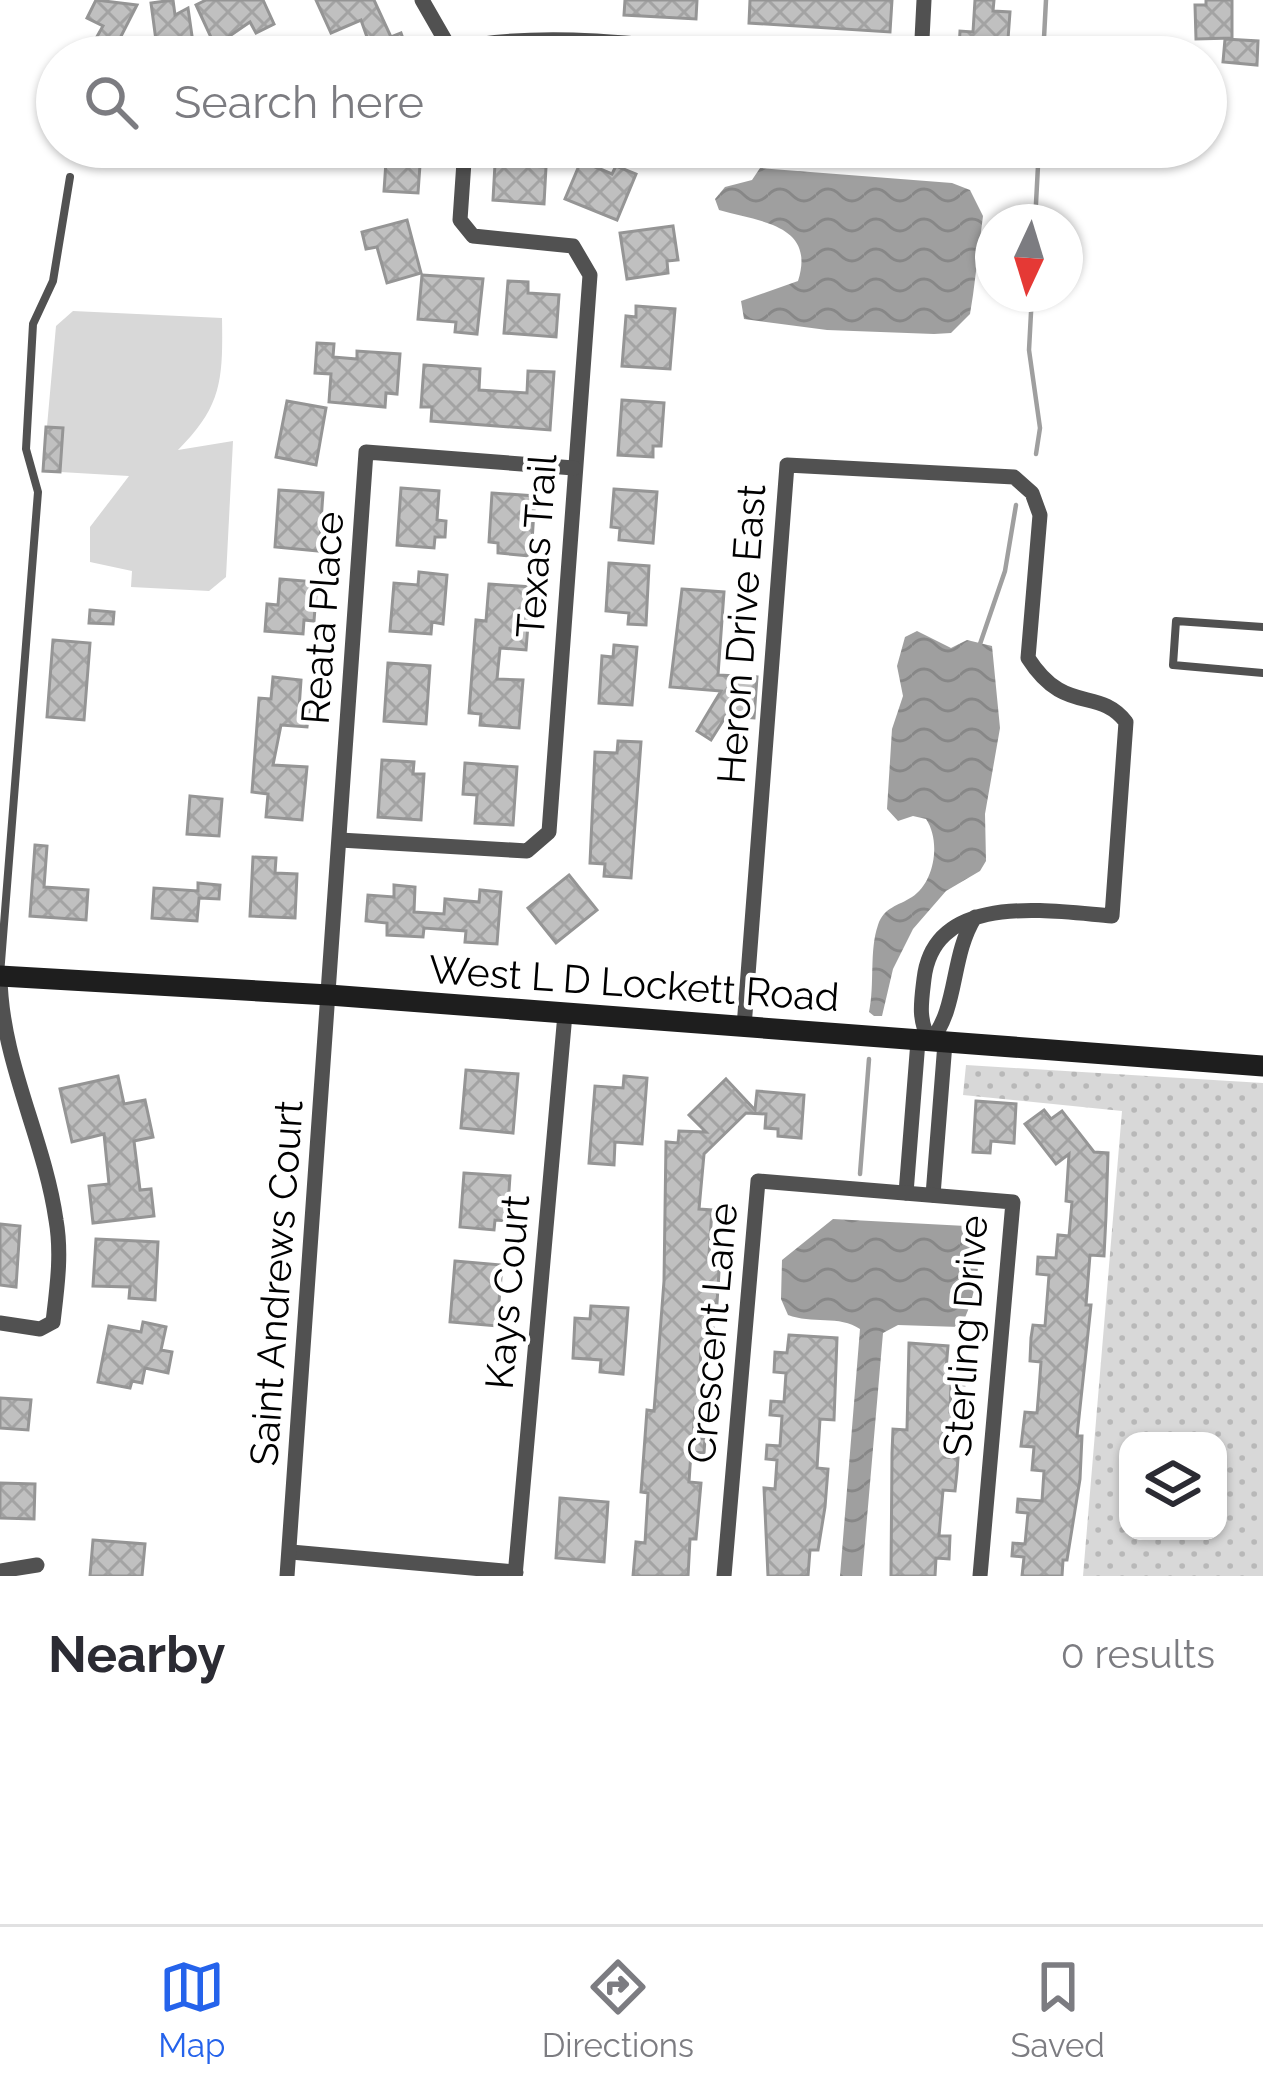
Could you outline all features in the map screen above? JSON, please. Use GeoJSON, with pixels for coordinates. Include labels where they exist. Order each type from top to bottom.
{"type":"FeatureCollection","features":[{"type":"Feature","properties":{"kind":"main road","name":"West L D Lockett Road"},"geometry":{"type":"LineString","coordinates":[[0,976],[329,995],[1263,1066]]}},
{"type":"Feature","properties":{"kind":"street"},"geometry":{"type":"LineString","coordinates":[[422,0],[443,36]]}},
{"type":"Feature","properties":{"kind":"street"},"geometry":{"type":"LineString","coordinates":[[922,36],[924,0]]}},
{"type":"Feature","properties":{"kind":"street","name":"Texas Trail"},"geometry":{"type":"LineString","coordinates":[[340,841],[526,851],[549,832],[590,275],[573,246],[473,236],[460,220],[464,168]]}},
{"type":"Feature","properties":{"kind":"street","name":"Reata Place"},"geometry":{"type":"LineString","coordinates":[[329,995],[366,452],[574,468]]}},
{"type":"Feature","properties":{"kind":"street","name":"Heron Drive East"},"geometry":{"type":"LineString","coordinates":[[744,1028],[787,466],[1014,477],[1033,493],[1040,515],[1028,658],[1057,694],[1115,708],[1126,722],[1112,916],[1039,911],[975,917]]}},
{"type":"Feature","properties":{"kind":"street"},"geometry":{"type":"LineString","coordinates":[[906,1193],[931,1042],[947,1022],[954,964],[975,917]]}},
{"type":"Feature","properties":{"kind":"street"},"geometry":{"type":"LineString","coordinates":[[933,1195],[931,1042],[919,1021],[926,959],[955,922],[975,917]]}},
{"type":"Feature","properties":{"kind":"street"},"geometry":{"type":"LineString","coordinates":[[0,976],[1,1019],[57,1222],[59,1270],[53,1322],[40,1329],[0,1322]]}},
{"type":"Feature","properties":{"kind":"street","name":"Saint Andrews Court"},"geometry":{"type":"LineString","coordinates":[[287,1576],[329,995]]}},
{"type":"Feature","properties":{"kind":"street","name":"Kays Court"},"geometry":{"type":"LineString","coordinates":[[516,1574],[565,1014]]}},
{"type":"Feature","properties":{"kind":"street","name":"Crescent Lane"},"geometry":{"type":"LineString","coordinates":[[724,1576],[758,1181],[906,1193]]}},
{"type":"Feature","properties":{"kind":"street","name":"Sterling Drive"},"geometry":{"type":"LineString","coordinates":[[906,1193],[1012,1202],[980,1576]]}},
{"type":"Feature","properties":{"kind":"street"},"geometry":{"type":"LineString","coordinates":[[291,1552],[516,1574]]}},
{"type":"Feature","properties":{"kind":"street"},"geometry":{"type":"LineString","coordinates":[[0,1570],[37,1565]]}},
{"type":"Feature","properties":{"kind":"lane"},"geometry":{"type":"LineString","coordinates":[[0,976],[38,492],[26,448],[33,324],[53,281],[70,177]]}},
{"type":"Feature","properties":{"kind":"lane"},"geometry":{"type":"LineString","coordinates":[[1263,627],[1176,620],[1173,664],[1263,673]]}},
{"type":"Feature","properties":{"kind":"shaded area"},"geometry":{"type":"Polygon","coordinates":[[[73,311],[222,318],[217,391],[204,420],[178,450],[233,441],[226,577],[209,591],[131,587],[132,571],[90,562],[90,527],[129,476],[43,471],[56,326],[73,311]]]}},
{"type":"Feature","properties":{"kind":"shaded area"},"geometry":{"type":"Polygon","coordinates":[[[966,1065],[1263,1083],[1263,1576],[1083,1576],[1122,1111],[963,1095],[966,1065]]]}},
{"type":"Feature","properties":{"kind":"water"},"geometry":{"type":"Polygon","coordinates":[[[760,168],[952,183],[970,190],[977,204],[970,314],[951,333],[934,334],[827,330],[744,319],[741,301],[798,281],[801,262],[799,248],[781,229],[719,210],[715,199],[725,187],[752,180],[760,168]]]}},
{"type":"Feature","properties":{"kind":"water"},"geometry":{"type":"Polygon","coordinates":[[[917,631],[951,648],[967,640],[992,646],[1000,728],[985,814],[986,861],[980,871],[946,891],[913,929],[893,969],[882,1016],[874,1016],[869,1012],[878,925],[888,911],[920,890],[933,861],[933,838],[926,819],[913,816],[898,821],[887,809],[892,729],[903,696],[897,666],[905,637],[917,631]]]}},
{"type":"Feature","properties":{"kind":"water"},"geometry":{"type":"Polygon","coordinates":[[[833,1219],[966,1226],[976,1229],[979,1251],[976,1280],[960,1327],[898,1325],[883,1333],[862,1576],[840,1576],[860,1329],[844,1322],[788,1315],[781,1299],[782,1260],[833,1219]]]}},
{"type":"Feature","properties":{"kind":"building"},"geometry":{"type":"Polygon","coordinates":[[[96,0],[137,5],[121,36],[97,36],[103,26],[87,18],[96,0]]]}},
{"type":"Feature","properties":{"kind":"building"},"geometry":{"type":"Polygon","coordinates":[[[173,0],[175,15],[188,8],[192,36],[155,36],[151,3],[173,0]]]}},
{"type":"Feature","properties":{"kind":"building"},"geometry":{"type":"Polygon","coordinates":[[[206,0],[263,0],[274,24],[256,33],[250,22],[230,36],[210,36],[196,5],[206,0]]]}},
{"type":"Feature","properties":{"kind":"building"},"geometry":{"type":"Polygon","coordinates":[[[316,0],[374,0],[391,36],[367,36],[361,20],[331,33],[316,0]]]}},
{"type":"Feature","properties":{"kind":"building"},"geometry":{"type":"Polygon","coordinates":[[[625,0],[697,0],[696,19],[624,15],[625,0]]]}},
{"type":"Feature","properties":{"kind":"building"},"geometry":{"type":"Polygon","coordinates":[[[750,0],[892,0],[890,32],[749,23],[750,0]]]}},
{"type":"Feature","properties":{"kind":"building"},"geometry":{"type":"Polygon","coordinates":[[[975,0],[994,0],[993,11],[1010,12],[1008,36],[960,36],[960,31],[973,32],[975,0]]]}},
{"type":"Feature","properties":{"kind":"building"},"geometry":{"type":"Polygon","coordinates":[[[1206,0],[1232,0],[1232,38],[1196,36],[1195,5],[1206,5],[1206,0]]]}},
{"type":"Feature","properties":{"kind":"building"},"geometry":{"type":"Polygon","coordinates":[[[1227,39],[1258,41],[1257,65],[1227,62],[1227,39]]]}},
{"type":"Feature","properties":{"kind":"building"},"geometry":{"type":"Polygon","coordinates":[[[386,168],[420,168],[418,193],[384,191],[386,168]]]}},
{"type":"Feature","properties":{"kind":"building"},"geometry":{"type":"Polygon","coordinates":[[[495,168],[546,168],[544,204],[493,200],[495,168]]]}},
{"type":"Feature","properties":{"kind":"building"},"geometry":{"type":"Polygon","coordinates":[[[578,168],[612,174],[621,168],[636,174],[617,220],[565,199],[578,168]]]}},
{"type":"Feature","properties":{"kind":"building"},"geometry":{"type":"Polygon","coordinates":[[[407,220],[421,273],[387,283],[377,247],[366,249],[362,232],[407,220]]]}},
{"type":"Feature","properties":{"kind":"building"},"geometry":{"type":"Polygon","coordinates":[[[673,226],[678,260],[667,261],[668,273],[627,279],[620,233],[673,226]]]}},
{"type":"Feature","properties":{"kind":"building"},"geometry":{"type":"Polygon","coordinates":[[[422,275],[483,279],[477,334],[455,332],[456,322],[418,319],[422,275]]]}},
{"type":"Feature","properties":{"kind":"building"},"geometry":{"type":"Polygon","coordinates":[[[508,281],[528,282],[528,293],[559,295],[556,337],[504,333],[508,281]]]}},
{"type":"Feature","properties":{"kind":"building"},"geometry":{"type":"Polygon","coordinates":[[[636,306],[675,309],[670,369],[622,366],[626,316],[636,317],[636,306]]]}},
{"type":"Feature","properties":{"kind":"building"},"geometry":{"type":"Polygon","coordinates":[[[317,343],[334,344],[333,357],[357,359],[357,351],[400,354],[397,394],[386,393],[385,407],[329,402],[331,374],[315,373],[317,343]]]}},
{"type":"Feature","properties":{"kind":"building"},"geometry":{"type":"Polygon","coordinates":[[[424,365],[480,369],[479,390],[527,393],[528,371],[554,372],[550,430],[431,421],[432,407],[421,407],[424,365]]]}},
{"type":"Feature","properties":{"kind":"building"},"geometry":{"type":"Polygon","coordinates":[[[622,400],[664,403],[661,446],[653,446],[653,457],[618,455],[622,400]]]}},
{"type":"Feature","properties":{"kind":"building"},"geometry":{"type":"Polygon","coordinates":[[[287,401],[326,408],[316,465],[276,457],[287,401]]]}},
{"type":"Feature","properties":{"kind":"building"},"geometry":{"type":"Polygon","coordinates":[[[46,427],[63,428],[60,472],[43,471],[46,427]]]}},
{"type":"Feature","properties":{"kind":"building"},"geometry":{"type":"Polygon","coordinates":[[[401,488],[439,491],[437,520],[446,521],[445,537],[435,537],[434,548],[397,545],[401,488]]]}},
{"type":"Feature","properties":{"kind":"building"},"geometry":{"type":"Polygon","coordinates":[[[614,489],[657,492],[653,543],[619,540],[620,528],[611,527],[614,489]]]}},
{"type":"Feature","properties":{"kind":"building"},"geometry":{"type":"Polygon","coordinates":[[[279,490],[323,493],[319,551],[275,547],[279,490]]]}},
{"type":"Feature","properties":{"kind":"building"},"geometry":{"type":"Polygon","coordinates":[[[492,493],[535,496],[531,556],[498,553],[498,543],[489,542],[492,493]]]}},
{"type":"Feature","properties":{"kind":"building"},"geometry":{"type":"Polygon","coordinates":[[[609,563],[649,566],[646,625],[628,624],[629,613],[606,611],[609,563]]]}},
{"type":"Feature","properties":{"kind":"building"},"geometry":{"type":"Polygon","coordinates":[[[419,572],[447,575],[443,624],[432,622],[431,634],[390,631],[394,583],[418,585],[419,572]]]}},
{"type":"Feature","properties":{"kind":"building"},"geometry":{"type":"Polygon","coordinates":[[[280,579],[317,582],[314,621],[304,620],[303,634],[265,631],[267,604],[278,605],[280,579]]]}},
{"type":"Feature","properties":{"kind":"building"},"geometry":{"type":"Polygon","coordinates":[[[489,584],[531,587],[526,650],[500,648],[497,679],[523,680],[519,728],[480,725],[481,714],[469,713],[476,620],[486,621],[489,584]]]}},
{"type":"Feature","properties":{"kind":"building"},"geometry":{"type":"Polygon","coordinates":[[[682,589],[724,592],[718,675],[757,677],[754,718],[726,716],[711,740],[697,731],[721,691],[670,687],[682,589]]]}},
{"type":"Feature","properties":{"kind":"building"},"geometry":{"type":"Polygon","coordinates":[[[90,610],[114,612],[113,624],[89,623],[90,610]]]}},
{"type":"Feature","properties":{"kind":"building"},"geometry":{"type":"Polygon","coordinates":[[[53,640],[90,643],[84,720],[47,717],[53,640]]]}},
{"type":"Feature","properties":{"kind":"building"},"geometry":{"type":"Polygon","coordinates":[[[614,645],[637,647],[632,705],[599,703],[602,656],[613,657],[614,645]]]}},
{"type":"Feature","properties":{"kind":"building"},"geometry":{"type":"Polygon","coordinates":[[[388,663],[430,666],[426,724],[384,721],[388,663]]]}},
{"type":"Feature","properties":{"kind":"building"},"geometry":{"type":"Polygon","coordinates":[[[273,677],[301,680],[299,709],[309,710],[307,727],[281,725],[273,765],[307,767],[302,820],[266,817],[268,794],[252,792],[259,698],[271,699],[273,677]]]}},
{"type":"Feature","properties":{"kind":"building"},"geometry":{"type":"Polygon","coordinates":[[[618,741],[641,742],[631,878],[604,876],[605,864],[590,863],[595,752],[617,753],[618,741]]]}},
{"type":"Feature","properties":{"kind":"building"},"geometry":{"type":"Polygon","coordinates":[[[382,760],[414,762],[413,774],[424,774],[421,820],[378,817],[382,760]]]}},
{"type":"Feature","properties":{"kind":"building"},"geometry":{"type":"Polygon","coordinates":[[[465,763],[517,767],[513,825],[475,823],[477,795],[463,794],[465,763]]]}},
{"type":"Feature","properties":{"kind":"building"},"geometry":{"type":"Polygon","coordinates":[[[190,796],[222,799],[219,836],[187,834],[190,796]]]}},
{"type":"Feature","properties":{"kind":"building"},"geometry":{"type":"Polygon","coordinates":[[[35,845],[47,846],[44,887],[88,890],[86,920],[30,916],[35,845]]]}},
{"type":"Feature","properties":{"kind":"building"},"geometry":{"type":"Polygon","coordinates":[[[253,857],[276,858],[275,873],[297,874],[295,918],[250,916],[253,857]]]}},
{"type":"Feature","properties":{"kind":"building"},"geometry":{"type":"Polygon","coordinates":[[[569,875],[597,910],[556,943],[528,908],[569,875]]]}},
{"type":"Feature","properties":{"kind":"building"},"geometry":{"type":"Polygon","coordinates":[[[198,883],[220,885],[219,899],[199,898],[197,921],[152,918],[154,888],[198,891],[198,883]]]}},
{"type":"Feature","properties":{"kind":"building"},"geometry":{"type":"Polygon","coordinates":[[[394,885],[415,887],[414,912],[444,914],[445,899],[479,902],[480,890],[501,892],[497,944],[465,942],[466,931],[424,928],[423,937],[387,935],[387,923],[366,921],[368,895],[394,897],[394,885]]]}},
{"type":"Feature","properties":{"kind":"building"},"geometry":{"type":"Polygon","coordinates":[[[466,1070],[518,1074],[513,1133],[461,1128],[466,1070]]]}},
{"type":"Feature","properties":{"kind":"building"},"geometry":{"type":"Polygon","coordinates":[[[118,1076],[124,1104],[145,1100],[153,1137],[134,1141],[140,1190],[151,1189],[154,1216],[93,1223],[89,1186],[109,1184],[104,1134],[72,1142],[60,1089],[118,1076]]]}},
{"type":"Feature","properties":{"kind":"building"},"geometry":{"type":"Polygon","coordinates":[[[624,1076],[647,1078],[642,1144],[615,1142],[614,1165],[589,1163],[595,1086],[623,1088],[624,1076]]]}},
{"type":"Feature","properties":{"kind":"building"},"geometry":{"type":"Polygon","coordinates":[[[726,1079],[755,1110],[757,1091],[804,1095],[801,1138],[778,1136],[778,1129],[765,1128],[766,1114],[746,1113],[704,1154],[699,1209],[712,1210],[709,1255],[720,1256],[717,1303],[706,1302],[704,1328],[713,1328],[712,1352],[701,1351],[698,1396],[709,1396],[708,1409],[695,1408],[693,1438],[705,1439],[704,1453],[691,1452],[689,1482],[701,1483],[696,1539],[690,1539],[688,1576],[633,1576],[636,1542],[645,1543],[648,1493],[641,1492],[647,1410],[654,1411],[664,1281],[666,1142],[678,1143],[679,1131],[706,1132],[689,1115],[726,1079]]]}},
{"type":"Feature","properties":{"kind":"building"},"geometry":{"type":"Polygon","coordinates":[[[976,1101],[1016,1104],[1014,1143],[991,1141],[990,1153],[973,1152],[976,1101]]]}},
{"type":"Feature","properties":{"kind":"building"},"geometry":{"type":"Polygon","coordinates":[[[1044,1110],[1051,1119],[1062,1111],[1094,1152],[1108,1153],[1106,1216],[1104,1256],[1090,1255],[1086,1305],[1091,1305],[1077,1436],[1082,1436],[1080,1479],[1067,1560],[1063,1560],[1062,1576],[1022,1576],[1024,1557],[1012,1556],[1013,1543],[1025,1544],[1028,1513],[1017,1512],[1018,1499],[1042,1501],[1044,1471],[1032,1470],[1034,1447],[1021,1446],[1025,1412],[1037,1413],[1041,1362],[1030,1361],[1033,1325],[1045,1326],[1049,1275],[1037,1274],[1038,1257],[1056,1258],[1058,1235],[1069,1236],[1072,1202],[1066,1201],[1069,1154],[1056,1164],[1025,1124],[1044,1110]]]}},
{"type":"Feature","properties":{"kind":"building"},"geometry":{"type":"Polygon","coordinates":[[[464,1173],[510,1176],[507,1221],[495,1220],[494,1230],[460,1227],[464,1173]]]}},
{"type":"Feature","properties":{"kind":"building"},"geometry":{"type":"Polygon","coordinates":[[[0,1224],[20,1226],[16,1287],[0,1285],[0,1224]]]}},
{"type":"Feature","properties":{"kind":"building"},"geometry":{"type":"Polygon","coordinates":[[[96,1239],[158,1242],[155,1300],[129,1298],[130,1287],[93,1286],[96,1239]]]}},
{"type":"Feature","properties":{"kind":"building"},"geometry":{"type":"Polygon","coordinates":[[[455,1261],[502,1265],[497,1326],[450,1322],[455,1261]]]}},
{"type":"Feature","properties":{"kind":"building"},"geometry":{"type":"Polygon","coordinates":[[[591,1306],[628,1308],[623,1374],[600,1372],[601,1360],[573,1358],[575,1318],[590,1319],[591,1306]]]}},
{"type":"Feature","properties":{"kind":"building"},"geometry":{"type":"Polygon","coordinates":[[[143,1322],[166,1327],[161,1350],[172,1352],[168,1373],[145,1368],[142,1383],[132,1381],[130,1388],[98,1382],[109,1326],[141,1332],[143,1322]]]}},
{"type":"Feature","properties":{"kind":"building"},"geometry":{"type":"Polygon","coordinates":[[[789,1335],[837,1338],[834,1420],[820,1419],[817,1468],[828,1469],[818,1550],[810,1550],[808,1576],[768,1576],[764,1488],[775,1489],[777,1460],[766,1459],[767,1445],[780,1446],[782,1416],[770,1415],[771,1401],[784,1402],[786,1373],[774,1372],[775,1352],[787,1353],[789,1335]]]}},
{"type":"Feature","properties":{"kind":"building"},"geometry":{"type":"Polygon","coordinates":[[[909,1343],[948,1346],[946,1370],[964,1371],[964,1385],[951,1384],[950,1412],[962,1413],[961,1428],[948,1427],[945,1457],[958,1458],[955,1491],[943,1490],[939,1536],[950,1536],[949,1559],[936,1558],[935,1576],[891,1576],[893,1429],[907,1430],[909,1343]]]}},
{"type":"Feature","properties":{"kind":"building"},"geometry":{"type":"Polygon","coordinates":[[[0,1398],[31,1400],[28,1430],[0,1428],[0,1398]]]}},
{"type":"Feature","properties":{"kind":"building"},"geometry":{"type":"Polygon","coordinates":[[[0,1483],[35,1484],[34,1519],[0,1518],[0,1483]]]}},
{"type":"Feature","properties":{"kind":"building"},"geometry":{"type":"Polygon","coordinates":[[[560,1498],[608,1502],[604,1562],[556,1558],[560,1498]]]}},
{"type":"Feature","properties":{"kind":"building"},"geometry":{"type":"Polygon","coordinates":[[[93,1540],[145,1544],[142,1576],[90,1576],[93,1540]]]}},
{"type":"Feature","properties":{"kind":"waterway"},"geometry":{"type":"LineString","coordinates":[[1044,36],[1046,0]]}},
{"type":"Feature","properties":{"kind":"waterway"},"geometry":{"type":"LineString","coordinates":[[1036,204],[1038,168]]}},
{"type":"Feature","properties":{"kind":"waterway"},"geometry":{"type":"LineString","coordinates":[[1031,312],[1029,350],[1040,428],[1036,454]]}},
{"type":"Feature","properties":{"kind":"waterway"},"geometry":{"type":"LineString","coordinates":[[980,644],[1005,571],[1016,505]]}},
{"type":"Feature","properties":{"kind":"waterway"},"geometry":{"type":"LineString","coordinates":[[860,1174],[869,1059]]}}]}
